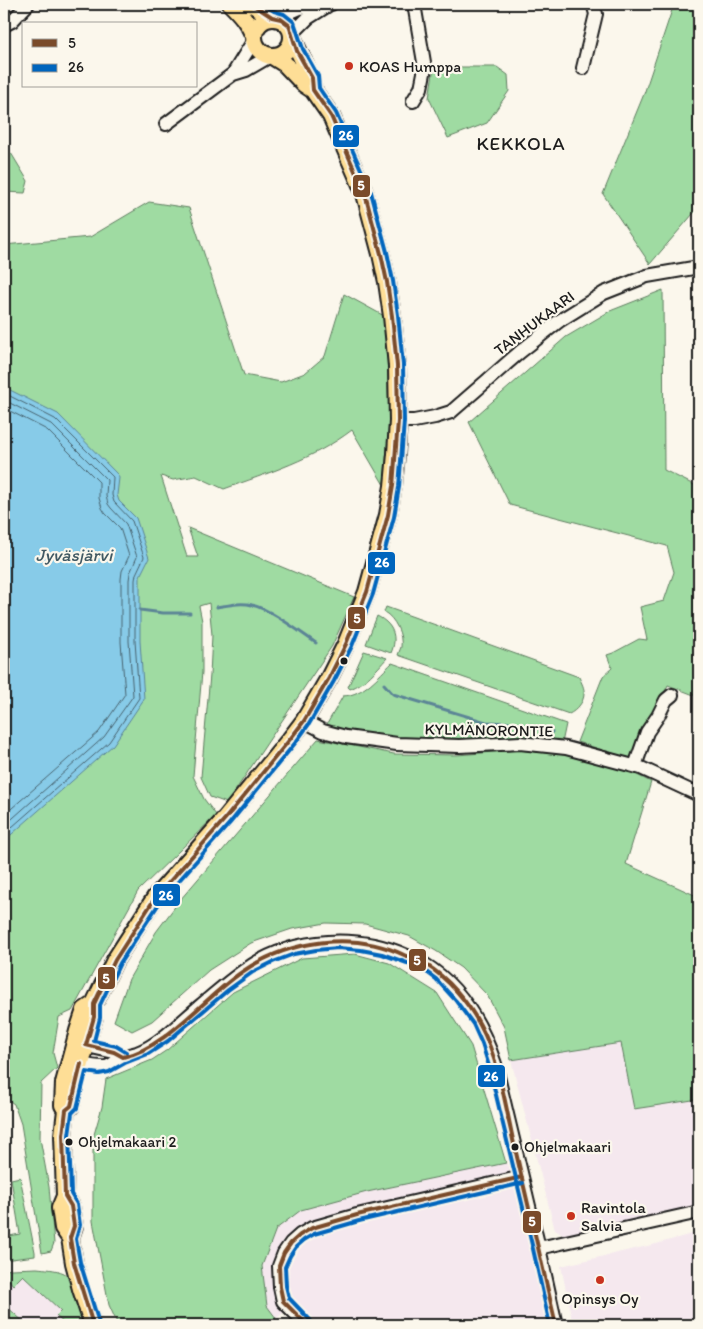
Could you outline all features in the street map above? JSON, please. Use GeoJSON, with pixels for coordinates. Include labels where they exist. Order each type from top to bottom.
{"type":"FeatureCollection","features":[{"type":"Feature","properties":{"kind":"main road"},"geometry":{"type":"LineString","coordinates":[[94,1325],[81,1289],[70,1238],[63,1228],[60,1208],[65,1196],[64,1135],[66,1110],[71,1106],[76,1062],[81,1044],[94,1016],[94,1004],[115,960],[155,898],[225,819],[291,738],[304,721],[329,678],[346,644],[367,592],[388,515],[393,486],[398,421],[397,366],[388,282],[364,194],[331,116],[313,90],[304,84],[285,64],[259,50],[250,25],[231,4]]}},
{"type":"Feature","properties":{"kind":"main road"},"geometry":{"type":"LineString","coordinates":[[252,4],[289,25],[297,51],[312,78],[313,90]]}},
{"type":"Feature","properties":{"kind":"main road"},"geometry":{"type":"LineString","coordinates":[[254,38],[257,26],[266,18],[274,17]]}},
{"type":"Feature","properties":{"kind":"main road"},"geometry":{"type":"LineString","coordinates":[[271,56],[278,56],[284,53],[291,44],[293,36]]}},
{"type":"Feature","properties":{"kind":"street"},"geometry":{"type":"LineString","coordinates":[[4,25],[12,21],[28,4]]}},
{"type":"Feature","properties":{"kind":"street"},"geometry":{"type":"LineString","coordinates":[[274,17],[300,8],[331,4]]}},
{"type":"Feature","properties":{"kind":"street"},"geometry":{"type":"LineString","coordinates":[[293,36],[308,18],[331,4]]}},
{"type":"Feature","properties":{"kind":"street"},"geometry":{"type":"LineString","coordinates":[[413,100],[421,88],[425,68],[414,4]]}},
{"type":"Feature","properties":{"kind":"street"},"geometry":{"type":"LineString","coordinates":[[583,68],[596,14],[593,4]]}},
{"type":"Feature","properties":{"kind":"street"},"geometry":{"type":"LineString","coordinates":[[233,74],[254,38]]}},
{"type":"Feature","properties":{"kind":"street"},"geometry":{"type":"LineString","coordinates":[[166,124],[233,74],[246,70],[271,56]]}},
{"type":"Feature","properties":{"kind":"street","name":"TANHUKAARI"},"geometry":{"type":"LineString","coordinates":[[398,421],[414,421],[451,412],[520,352],[551,328],[604,293],[647,276],[699,267]]}},
{"type":"Feature","properties":{"kind":"street"},"geometry":{"type":"LineString","coordinates":[[636,766],[647,732],[666,700],[672,695]]}},
{"type":"Feature","properties":{"kind":"street","name":"KYLMÄNORONTIE"},"geometry":{"type":"LineString","coordinates":[[304,721],[323,732],[346,738],[406,745],[459,746],[520,743],[566,748],[636,766],[699,795]]}},
{"type":"Feature","properties":{"kind":"street"},"geometry":{"type":"LineString","coordinates":[[76,1062],[104,1067],[111,1066],[123,1057],[150,1047],[232,979],[252,965],[296,946],[318,943],[362,943],[391,949],[424,963],[449,985],[466,1004],[488,1042],[495,1064],[556,1325]]}},
{"type":"Feature","properties":{"kind":"street"},"geometry":{"type":"LineString","coordinates":[[81,1044],[114,1052],[123,1057]]}},
{"type":"Feature","properties":{"kind":"street"},"geometry":{"type":"LineString","coordinates":[[307,1325],[283,1301],[280,1288],[279,1266],[291,1243],[300,1235],[312,1228],[357,1215],[522,1177]]}},
{"type":"Feature","properties":{"kind":"street"},"geometry":{"type":"LineString","coordinates":[[539,1248],[699,1212]]}},
{"type":"Feature","properties":{"kind":"shaded area"},"geometry":{"type":"Polygon","coordinates":[[[621,1043],[634,1109],[699,1099],[699,1205],[563,1235],[555,1230],[511,1060],[621,1043]]]}},
{"type":"Feature","properties":{"kind":"shaded area"},"geometry":{"type":"Polygon","coordinates":[[[506,1163],[510,1168],[516,1192],[522,1203],[550,1325],[314,1325],[293,1304],[277,1318],[283,1325],[268,1325],[276,1318],[267,1306],[262,1267],[276,1229],[301,1210],[367,1192],[506,1163]]]}},
{"type":"Feature","properties":{"kind":"shaded area"},"geometry":{"type":"Polygon","coordinates":[[[699,1232],[699,1325],[573,1325],[561,1266],[699,1232]]]}},
{"type":"Feature","properties":{"kind":"shaded area"},"geometry":{"type":"Polygon","coordinates":[[[37,1268],[56,1270],[65,1274],[89,1325],[4,1325],[4,1271],[37,1268]]]}},
{"type":"Feature","properties":{"kind":"green space"},"geometry":{"type":"Polygon","coordinates":[[[674,4],[699,4],[699,207],[650,264],[603,194],[644,94],[674,4]]]}},
{"type":"Feature","properties":{"kind":"green space"},"geometry":{"type":"Polygon","coordinates":[[[434,67],[497,67],[508,75],[509,91],[487,123],[448,138],[429,98],[434,67]]]}},
{"type":"Feature","properties":{"kind":"green space"},"geometry":{"type":"Polygon","coordinates":[[[11,153],[28,181],[25,193],[4,192],[4,154],[11,153]]]}},
{"type":"Feature","properties":{"kind":"green space"},"geometry":{"type":"Polygon","coordinates":[[[149,202],[189,208],[244,375],[281,382],[305,373],[325,356],[344,294],[386,317],[389,421],[384,485],[352,430],[306,457],[224,489],[196,476],[173,480],[161,476],[187,557],[198,557],[188,528],[354,597],[332,646],[227,803],[210,797],[201,777],[212,635],[209,603],[199,606],[202,621],[202,672],[193,776],[204,799],[216,815],[138,891],[72,1011],[59,1017],[53,1053],[57,1068],[41,1083],[40,1138],[49,1187],[54,1243],[51,1251],[42,1253],[21,1124],[14,1104],[4,1097],[4,245],[90,237],[149,202]]]}},
{"type":"Feature","properties":{"kind":"green space"},"geometry":{"type":"Polygon","coordinates":[[[663,290],[664,470],[699,486],[699,697],[668,685],[632,759],[577,742],[603,676],[612,668],[607,655],[639,639],[647,640],[640,607],[664,601],[674,572],[667,546],[510,505],[469,422],[566,337],[610,311],[663,290]]]}},
{"type":"Feature","properties":{"kind":"green space"},"geometry":{"type":"Polygon","coordinates":[[[386,607],[579,677],[584,690],[583,700],[569,714],[398,655],[401,647],[401,637],[392,618],[384,612],[386,607]]]}},
{"type":"Feature","properties":{"kind":"green space"},"geometry":{"type":"Polygon","coordinates":[[[377,616],[387,623],[393,632],[394,642],[391,653],[366,644],[377,616]]]}},
{"type":"Feature","properties":{"kind":"green space"},"geometry":{"type":"Polygon","coordinates":[[[364,651],[387,658],[366,680],[350,689],[348,687],[364,651]]]}},
{"type":"Feature","properties":{"kind":"green space"},"geometry":{"type":"Polygon","coordinates":[[[392,663],[566,724],[562,743],[396,739],[347,732],[327,724],[343,696],[351,695],[364,689],[392,663]]]}},
{"type":"Feature","properties":{"kind":"green space"},"geometry":{"type":"Polygon","coordinates":[[[318,739],[394,754],[457,755],[519,750],[566,755],[633,773],[651,782],[626,864],[699,897],[699,1099],[634,1109],[621,1043],[511,1060],[504,1027],[487,995],[461,968],[409,936],[365,924],[326,923],[292,929],[251,943],[209,970],[152,1021],[132,1031],[114,1021],[129,979],[156,932],[180,900],[318,739]]]}},
{"type":"Feature","properties":{"kind":"green space"},"geometry":{"type":"Polygon","coordinates":[[[355,954],[389,963],[437,993],[471,1046],[506,1163],[367,1192],[301,1210],[276,1229],[262,1266],[267,1306],[276,1318],[268,1325],[118,1325],[109,1305],[93,1221],[93,1138],[102,1107],[106,1079],[152,1060],[167,1050],[233,992],[302,958],[355,954]]]}},
{"type":"Feature","properties":{"kind":"green space"},"geometry":{"type":"Polygon","coordinates":[[[20,1177],[35,1256],[4,1260],[4,1237],[20,1234],[11,1179],[20,1177]]]}},
{"type":"Feature","properties":{"kind":"green space"},"geometry":{"type":"Polygon","coordinates":[[[37,1268],[57,1271],[68,1276],[76,1289],[89,1325],[66,1325],[56,1316],[61,1311],[23,1275],[13,1285],[7,1277],[7,1270],[37,1268]]]}},
{"type":"Feature","properties":{"kind":"green space"},"geometry":{"type":"Polygon","coordinates":[[[4,1304],[27,1325],[12,1325],[4,1317],[4,1304]]]}},
{"type":"Feature","properties":{"kind":"water","name":"Jyväsjärvi"},"geometry":{"type":"Polygon","coordinates":[[[4,387],[58,414],[118,475],[117,495],[119,501],[136,518],[149,558],[140,576],[140,641],[144,699],[113,745],[4,841],[4,387]]]}},
{"type":"Feature","properties":{"kind":"waterway"},"geometry":{"type":"LineString","coordinates":[[217,607],[235,604],[259,607],[285,621],[316,643]]}},
{"type":"Feature","properties":{"kind":"waterway"},"geometry":{"type":"LineString","coordinates":[[140,610],[163,613],[190,613]]}},
{"type":"Feature","properties":{"kind":"waterway"},"geometry":{"type":"LineString","coordinates":[[384,684],[393,694],[486,722],[513,723],[552,732]]}},
{"type":"Feature","properties":{"kind":"transit line","name":"5"},"geometry":{"type":"LineString","coordinates":[[252,4],[289,25],[297,51],[312,78],[313,90],[331,116],[365,194],[387,282],[397,366],[398,421],[393,486],[388,515],[367,592],[346,644],[329,678],[304,721],[291,738],[225,819],[155,898],[115,960],[94,1004],[94,1017],[86,1045],[114,1052],[123,1057],[139,1052],[170,1033],[228,982],[260,961],[280,952],[321,942],[364,943],[420,961],[442,976],[470,1008],[493,1054],[502,1086],[515,1149]]}},
{"type":"Feature","properties":{"kind":"transit line","name":"26"},"geometry":{"type":"LineString","coordinates":[[126,1052],[116,1046],[94,1041],[100,1018],[100,1005],[120,963],[160,902],[230,823],[309,724],[352,646],[373,594],[394,517],[399,487],[404,421],[403,365],[393,281],[371,192],[336,113],[319,88],[318,76],[303,49],[294,22],[284,14],[274,11],[263,4]]}},
{"type":"Feature","properties":{"kind":"transit line","name":"26"},"geometry":{"type":"LineString","coordinates":[[99,1323],[80,1262],[76,1239],[80,1225],[77,1204],[71,1194],[69,1135],[72,1113],[77,1108],[86,1072],[99,1074],[109,1072],[148,1054],[168,1041],[228,990],[253,972],[273,962],[294,954],[338,948],[382,954],[421,968],[436,979],[473,1024],[489,1066],[550,1325]]}},
{"type":"Feature","properties":{"kind":"transit line","name":"5"},"geometry":{"type":"LineString","coordinates":[[81,1064],[71,1106],[66,1110],[63,1135],[65,1196],[71,1206],[74,1226],[70,1238],[74,1263],[93,1325]]}},
{"type":"Feature","properties":{"kind":"transit line","name":"5"},"geometry":{"type":"LineString","coordinates":[[508,1118],[556,1325]]}},
{"type":"Feature","properties":{"kind":"transit line","name":"5"},"geometry":{"type":"LineString","coordinates":[[307,1325],[283,1301],[280,1287],[279,1266],[284,1253],[300,1235],[312,1228],[357,1215],[522,1177]]}},
{"type":"Feature","properties":{"kind":"transit line","name":"26"},"geometry":{"type":"LineString","coordinates":[[311,1321],[289,1298],[286,1286],[285,1267],[296,1247],[304,1240],[314,1234],[359,1221],[523,1183]]}},
{"type":"Feature","properties":{"kind":"place","name":"KOAS Humppa"},"geometry":{"type":"Point","coordinates":[349,66]}},
{"type":"Feature","properties":{"kind":"place","name":"Ohjelmakaari 2"},"geometry":{"type":"Point","coordinates":[69,1142]}},
{"type":"Feature","properties":{"kind":"place","name":"Ohjelmakaari"},"geometry":{"type":"Point","coordinates":[515,1147]}},
{"type":"Feature","properties":{"kind":"place","name":"Ravintola Salvia"},"geometry":{"type":"Point","coordinates":[571,1216]}},
{"type":"Feature","properties":{"kind":"place","name":"Opinsys Oy"},"geometry":{"type":"Point","coordinates":[600,1280]}},
{"type":"Feature","properties":{"kind":"district","name":"KEKKOLA"},"geometry":{"type":"Point","coordinates":[521,143]}}]}
